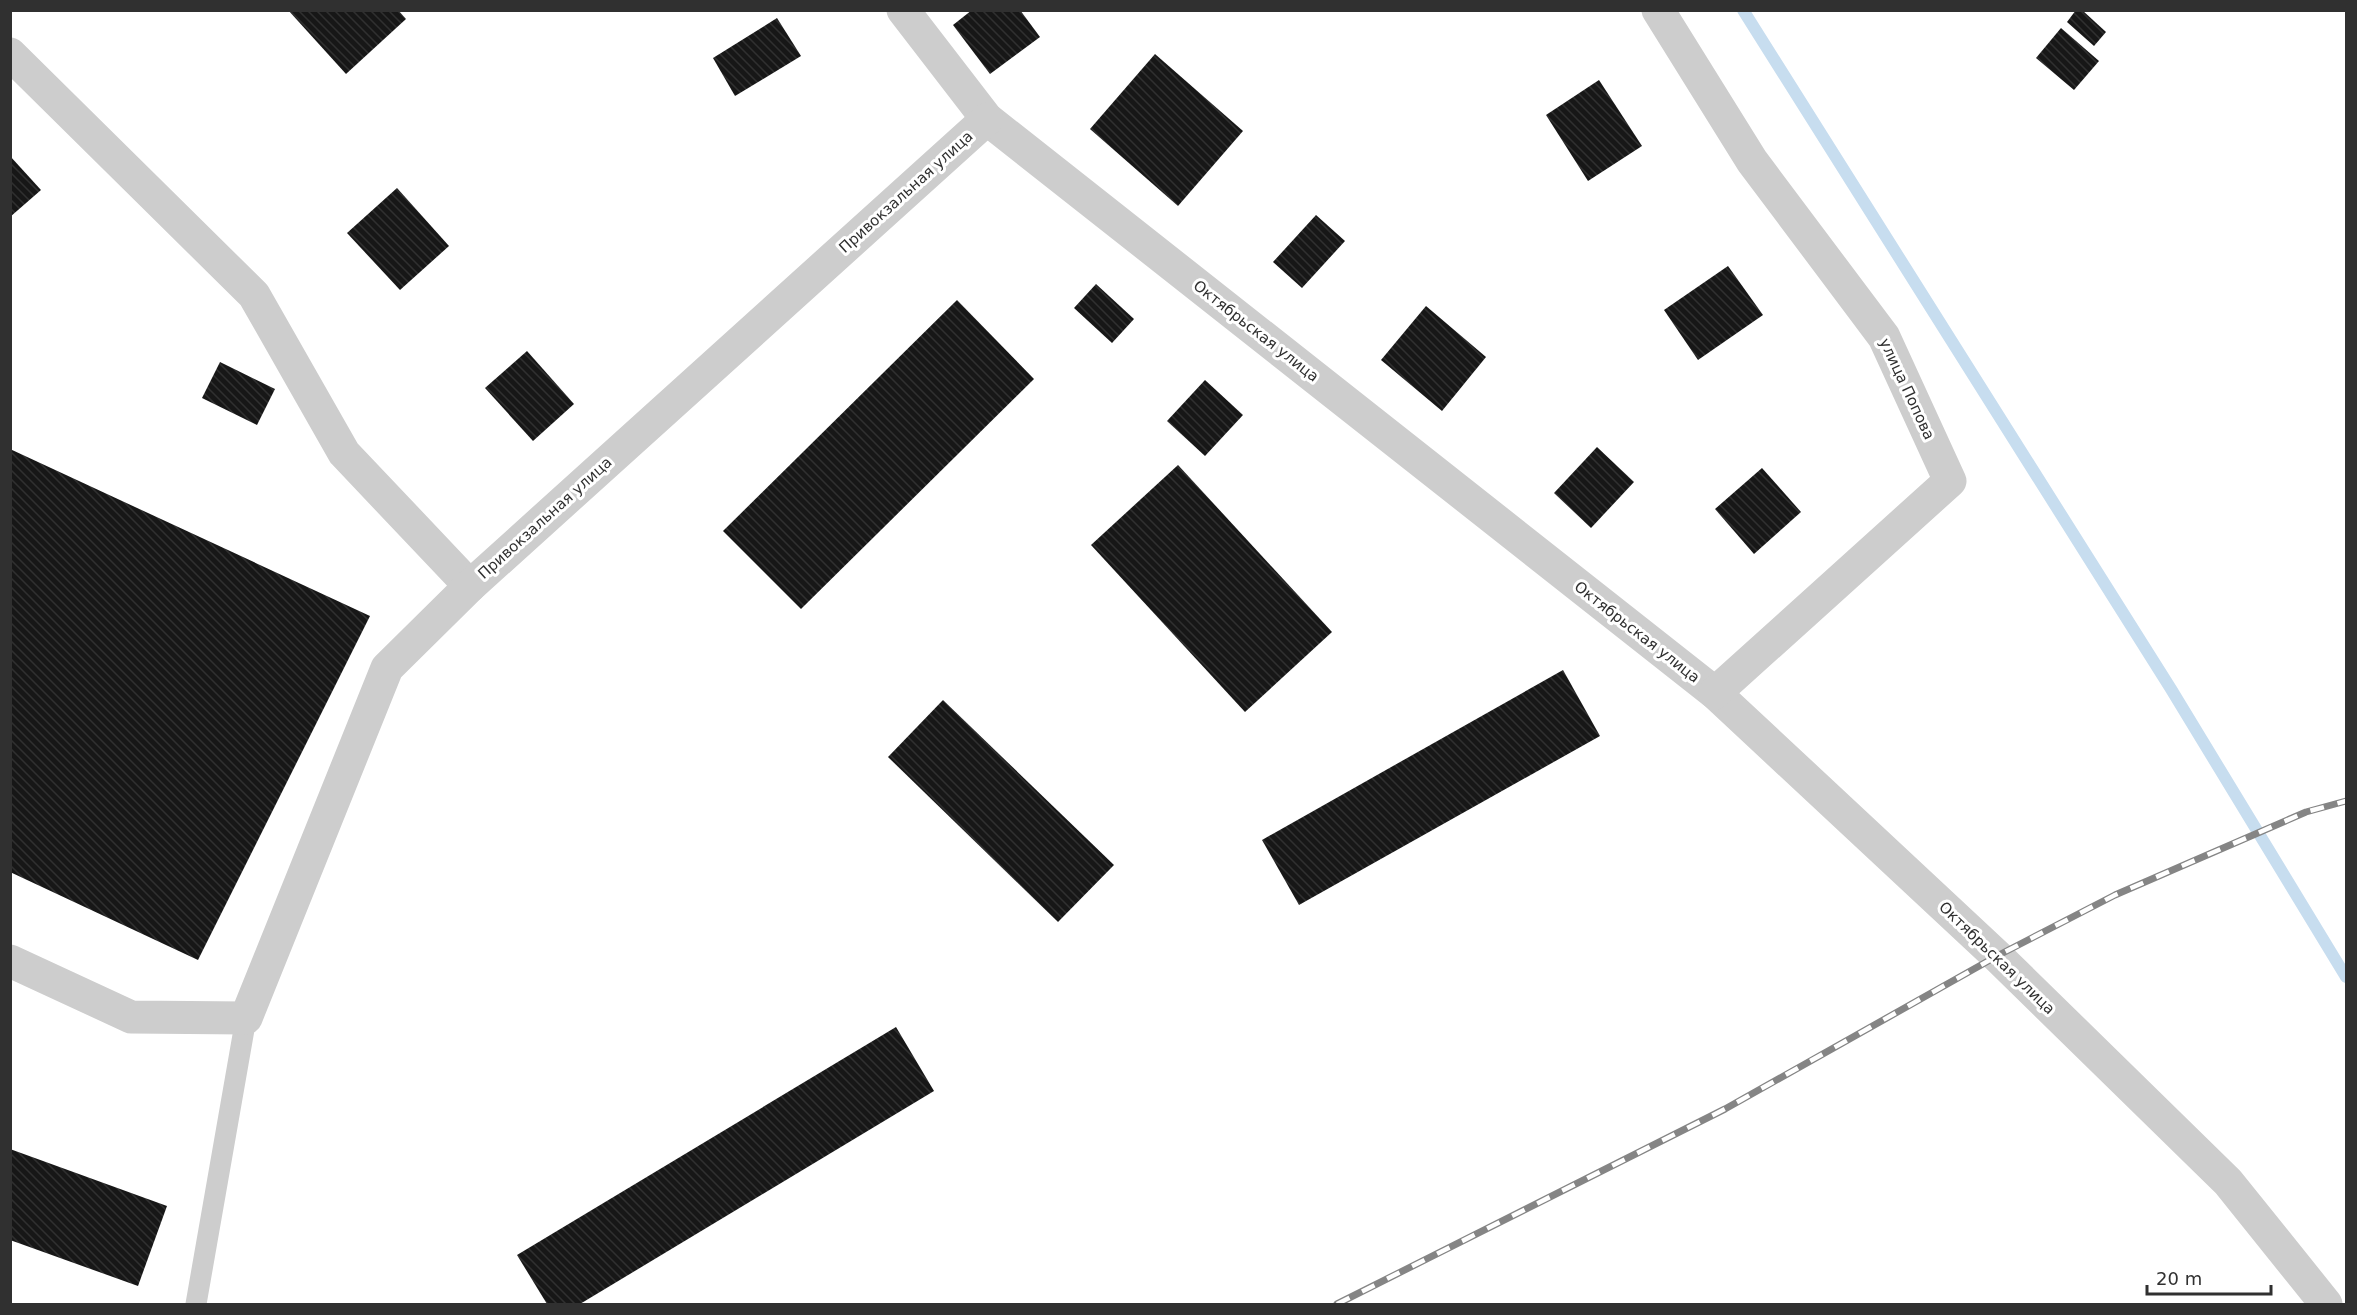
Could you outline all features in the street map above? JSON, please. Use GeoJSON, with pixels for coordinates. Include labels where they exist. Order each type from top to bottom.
{"type":"FeatureCollection","features":[{"type":"Feature","properties":{"kind":"street","name":"Октябрьская улица"},"geometry":{"type":"LineString","coordinates":[[903,10],[987,119],[1715,693],[1997,956],[2228,1182],[2326,1305]]}},
{"type":"Feature","properties":{"kind":"street","name":"улица Попова"},"geometry":{"type":"LineString","coordinates":[[1658,10],[1752,161],[1884,337],[1950,481],[1715,693]]}},
{"type":"Feature","properties":{"kind":"street"},"geometry":{"type":"LineString","coordinates":[[10,54],[254,295],[344,453],[470,586]]}},
{"type":"Feature","properties":{"kind":"street","name":"Привокзальная улица"},"geometry":{"type":"LineString","coordinates":[[246,1018],[387,668],[470,586],[987,119]]}},
{"type":"Feature","properties":{"kind":"street"},"geometry":{"type":"LineString","coordinates":[[10,961],[131,1017],[246,1018]]}},
{"type":"Feature","properties":{"kind":"lane"},"geometry":{"type":"LineString","coordinates":[[196,1305],[246,1018]]}},
{"type":"Feature","properties":{"kind":"building"},"geometry":{"type":"Polygon","coordinates":[[[288,10],[398,10],[406,19],[346,74],[288,10]]]}},
{"type":"Feature","properties":{"kind":"building"},"geometry":{"type":"Polygon","coordinates":[[[972,10],[1020,10],[1040,37],[990,74],[953,25],[972,10]]]}},
{"type":"Feature","properties":{"kind":"building"},"geometry":{"type":"Polygon","coordinates":[[[2076,10],[2082,10],[2106,32],[2094,46],[2067,22],[2076,10]]]}},
{"type":"Feature","properties":{"kind":"building"},"geometry":{"type":"Polygon","coordinates":[[[777,18],[801,56],[735,96],[713,58],[777,18]]]}},
{"type":"Feature","properties":{"kind":"building"},"geometry":{"type":"Polygon","coordinates":[[[2061,28],[2099,61],[2074,90],[2036,58],[2061,28]]]}},
{"type":"Feature","properties":{"kind":"building"},"geometry":{"type":"Polygon","coordinates":[[[1155,54],[1243,131],[1178,206],[1090,129],[1155,54]]]}},
{"type":"Feature","properties":{"kind":"building"},"geometry":{"type":"Polygon","coordinates":[[[1599,80],[1642,146],[1588,181],[1546,115],[1599,80]]]}},
{"type":"Feature","properties":{"kind":"building"},"geometry":{"type":"Polygon","coordinates":[[[10,156],[41,190],[10,217],[10,156]]]}},
{"type":"Feature","properties":{"kind":"building"},"geometry":{"type":"Polygon","coordinates":[[[397,188],[449,246],[400,290],[347,233],[397,188]]]}},
{"type":"Feature","properties":{"kind":"building"},"geometry":{"type":"Polygon","coordinates":[[[1316,215],[1345,241],[1302,288],[1273,262],[1316,215]]]}},
{"type":"Feature","properties":{"kind":"building"},"geometry":{"type":"Polygon","coordinates":[[[1728,266],[1763,315],[1698,360],[1664,310],[1728,266]]]}},
{"type":"Feature","properties":{"kind":"building"},"geometry":{"type":"Polygon","coordinates":[[[1096,284],[1134,319],[1112,343],[1074,308],[1096,284]]]}},
{"type":"Feature","properties":{"kind":"building"},"geometry":{"type":"Polygon","coordinates":[[[957,300],[1034,379],[801,609],[723,531],[957,300]]]}},
{"type":"Feature","properties":{"kind":"building"},"geometry":{"type":"Polygon","coordinates":[[[1426,306],[1486,357],[1442,411],[1381,360],[1426,306]]]}},
{"type":"Feature","properties":{"kind":"building"},"geometry":{"type":"Polygon","coordinates":[[[527,351],[574,404],[533,441],[485,388],[527,351]]]}},
{"type":"Feature","properties":{"kind":"building"},"geometry":{"type":"Polygon","coordinates":[[[220,362],[275,389],[257,425],[202,398],[220,362]]]}},
{"type":"Feature","properties":{"kind":"building"},"geometry":{"type":"Polygon","coordinates":[[[1205,380],[1243,415],[1205,456],[1167,421],[1205,380]]]}},
{"type":"Feature","properties":{"kind":"building"},"geometry":{"type":"Polygon","coordinates":[[[1597,447],[1634,482],[1591,528],[1554,493],[1597,447]]]}},
{"type":"Feature","properties":{"kind":"building"},"geometry":{"type":"Polygon","coordinates":[[[10,449],[370,616],[198,960],[10,872],[10,449]]]}},
{"type":"Feature","properties":{"kind":"building"},"geometry":{"type":"Polygon","coordinates":[[[1178,465],[1332,632],[1245,712],[1091,545],[1178,465]]]}},
{"type":"Feature","properties":{"kind":"building"},"geometry":{"type":"Polygon","coordinates":[[[1762,468],[1801,512],[1754,554],[1715,509],[1762,468]]]}},
{"type":"Feature","properties":{"kind":"building"},"geometry":{"type":"Polygon","coordinates":[[[1563,670],[1600,736],[1299,905],[1262,840],[1563,670]]]}},
{"type":"Feature","properties":{"kind":"building"},"geometry":{"type":"Polygon","coordinates":[[[943,700],[1114,865],[1058,922],[888,757],[943,700]]]}},
{"type":"Feature","properties":{"kind":"building"},"geometry":{"type":"Polygon","coordinates":[[[896,1027],[934,1091],[580,1304],[547,1304],[517,1255],[896,1027]]]}},
{"type":"Feature","properties":{"kind":"building"},"geometry":{"type":"Polygon","coordinates":[[[10,1149],[167,1206],[138,1286],[10,1240],[10,1149]]]}},
{"type":"Feature","properties":{"kind":"waterway"},"geometry":{"type":"LineString","coordinates":[[1743,10],[2171,689],[2346,977]]}},
{"type":"Feature","properties":{"kind":"railway"},"geometry":{"type":"LineString","coordinates":[[1337,1304],[1725,1109],[1997,956],[2115,895],[2306,812],[2346,801]]}}]}
